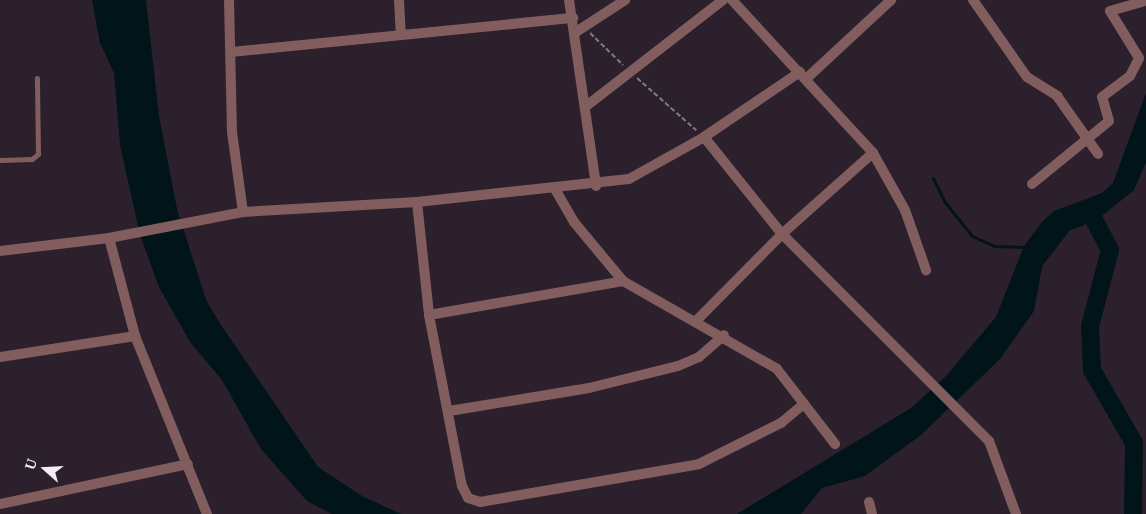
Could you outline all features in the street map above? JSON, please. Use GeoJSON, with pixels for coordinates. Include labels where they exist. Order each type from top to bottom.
{"type":"FeatureCollection","features":[{"type":"Feature","properties":{"kind":"street"},"geometry":{"type":"LineString","coordinates":[[230,0],[232,132],[243,212]]}},
{"type":"Feature","properties":{"kind":"street"},"geometry":{"type":"LineString","coordinates":[[399,0],[401,35]]}},
{"type":"Feature","properties":{"kind":"street"},"geometry":{"type":"LineString","coordinates":[[569,0],[573,18],[580,30],[585,107],[596,186]]}},
{"type":"Feature","properties":{"kind":"street"},"geometry":{"type":"LineString","coordinates":[[580,30],[625,0]]}},
{"type":"Feature","properties":{"kind":"street"},"geometry":{"type":"LineString","coordinates":[[585,107],[723,0]]}},
{"type":"Feature","properties":{"kind":"street"},"geometry":{"type":"LineString","coordinates":[[732,0],[873,153],[905,210],[926,270]]}},
{"type":"Feature","properties":{"kind":"street"},"geometry":{"type":"LineString","coordinates":[[0,251],[109,238],[243,212],[418,202],[596,186],[647,172],[803,75],[892,0]]}},
{"type":"Feature","properties":{"kind":"street"},"geometry":{"type":"LineString","coordinates":[[973,0],[1027,78],[1057,96],[1098,154]]}},
{"type":"Feature","properties":{"kind":"street"},"geometry":{"type":"LineString","coordinates":[[1032,184],[1087,141],[1110,118],[1102,97],[1130,76],[1138,58],[1110,11],[1144,1]]}},
{"type":"Feature","properties":{"kind":"street"},"geometry":{"type":"LineString","coordinates":[[231,52],[573,18]]}},
{"type":"Feature","properties":{"kind":"street"},"geometry":{"type":"LineString","coordinates":[[704,137],[782,234],[923,372],[989,441],[1016,514]]}},
{"type":"Feature","properties":{"kind":"street"},"geometry":{"type":"LineString","coordinates":[[694,322],[782,234],[873,153]]}},
{"type":"Feature","properties":{"kind":"street"},"geometry":{"type":"LineString","coordinates":[[555,189],[574,222],[623,281],[694,322],[724,335],[777,369],[835,444]]}},
{"type":"Feature","properties":{"kind":"street"},"geometry":{"type":"LineString","coordinates":[[418,202],[428,315],[449,411],[462,486],[468,498],[480,502],[699,464],[781,424],[804,404]]}},
{"type":"Feature","properties":{"kind":"street"},"geometry":{"type":"LineString","coordinates":[[109,238],[135,336],[207,514]]}},
{"type":"Feature","properties":{"kind":"street"},"geometry":{"type":"LineString","coordinates":[[428,315],[623,281]]}},
{"type":"Feature","properties":{"kind":"street"},"geometry":{"type":"LineString","coordinates":[[449,411],[589,388],[678,366],[699,357],[724,335]]}},
{"type":"Feature","properties":{"kind":"street"},"geometry":{"type":"LineString","coordinates":[[0,357],[135,336]]}},
{"type":"Feature","properties":{"kind":"street"},"geometry":{"type":"LineString","coordinates":[[0,504],[188,464]]}},
{"type":"Feature","properties":{"kind":"street"},"geometry":{"type":"LineString","coordinates":[[869,502],[872,514]]}},
{"type":"Feature","properties":{"kind":"lane"},"geometry":{"type":"LineString","coordinates":[[0,160],[32,159],[38,154],[36,78]]}},
{"type":"Feature","properties":{"kind":"path"},"geometry":{"type":"LineString","coordinates":[[580,30],[631,72],[704,137]]}},
{"type":"Feature","properties":{"kind":"shaded area"},"geometry":{"type":"Polygon","coordinates":[[[92,0],[146,0],[159,116],[177,209],[206,300],[221,325],[318,467],[362,496],[401,514],[332,514],[307,501],[261,449],[222,380],[190,342],[159,287],[140,235],[120,145],[114,73],[100,43],[92,0]]]}},
{"type":"Feature","properties":{"kind":"shaded area"},"geometry":{"type":"Polygon","coordinates":[[[1146,93],[1146,162],[1134,190],[1098,219],[1061,229],[1052,236],[1046,245],[1034,311],[1000,359],[921,435],[865,476],[822,488],[801,514],[737,514],[911,408],[946,376],[996,317],[1024,246],[1042,222],[1054,211],[1102,193],[1113,183],[1146,93]]]}},
{"type":"Feature","properties":{"kind":"waterway"},"geometry":{"type":"LineString","coordinates":[[933,178],[944,201],[972,236],[994,246],[1027,247]]}},
{"type":"Feature","properties":{"kind":"waterway"},"geometry":{"type":"LineString","coordinates":[[1091,214],[1110,250],[1090,326],[1092,370],[1134,443],[1133,514]]}},
{"type":"Feature","properties":{"kind":"waterway"},"geometry":{"type":"LineString","coordinates":[[1031,266],[1064,223],[1078,218]]}}]}
